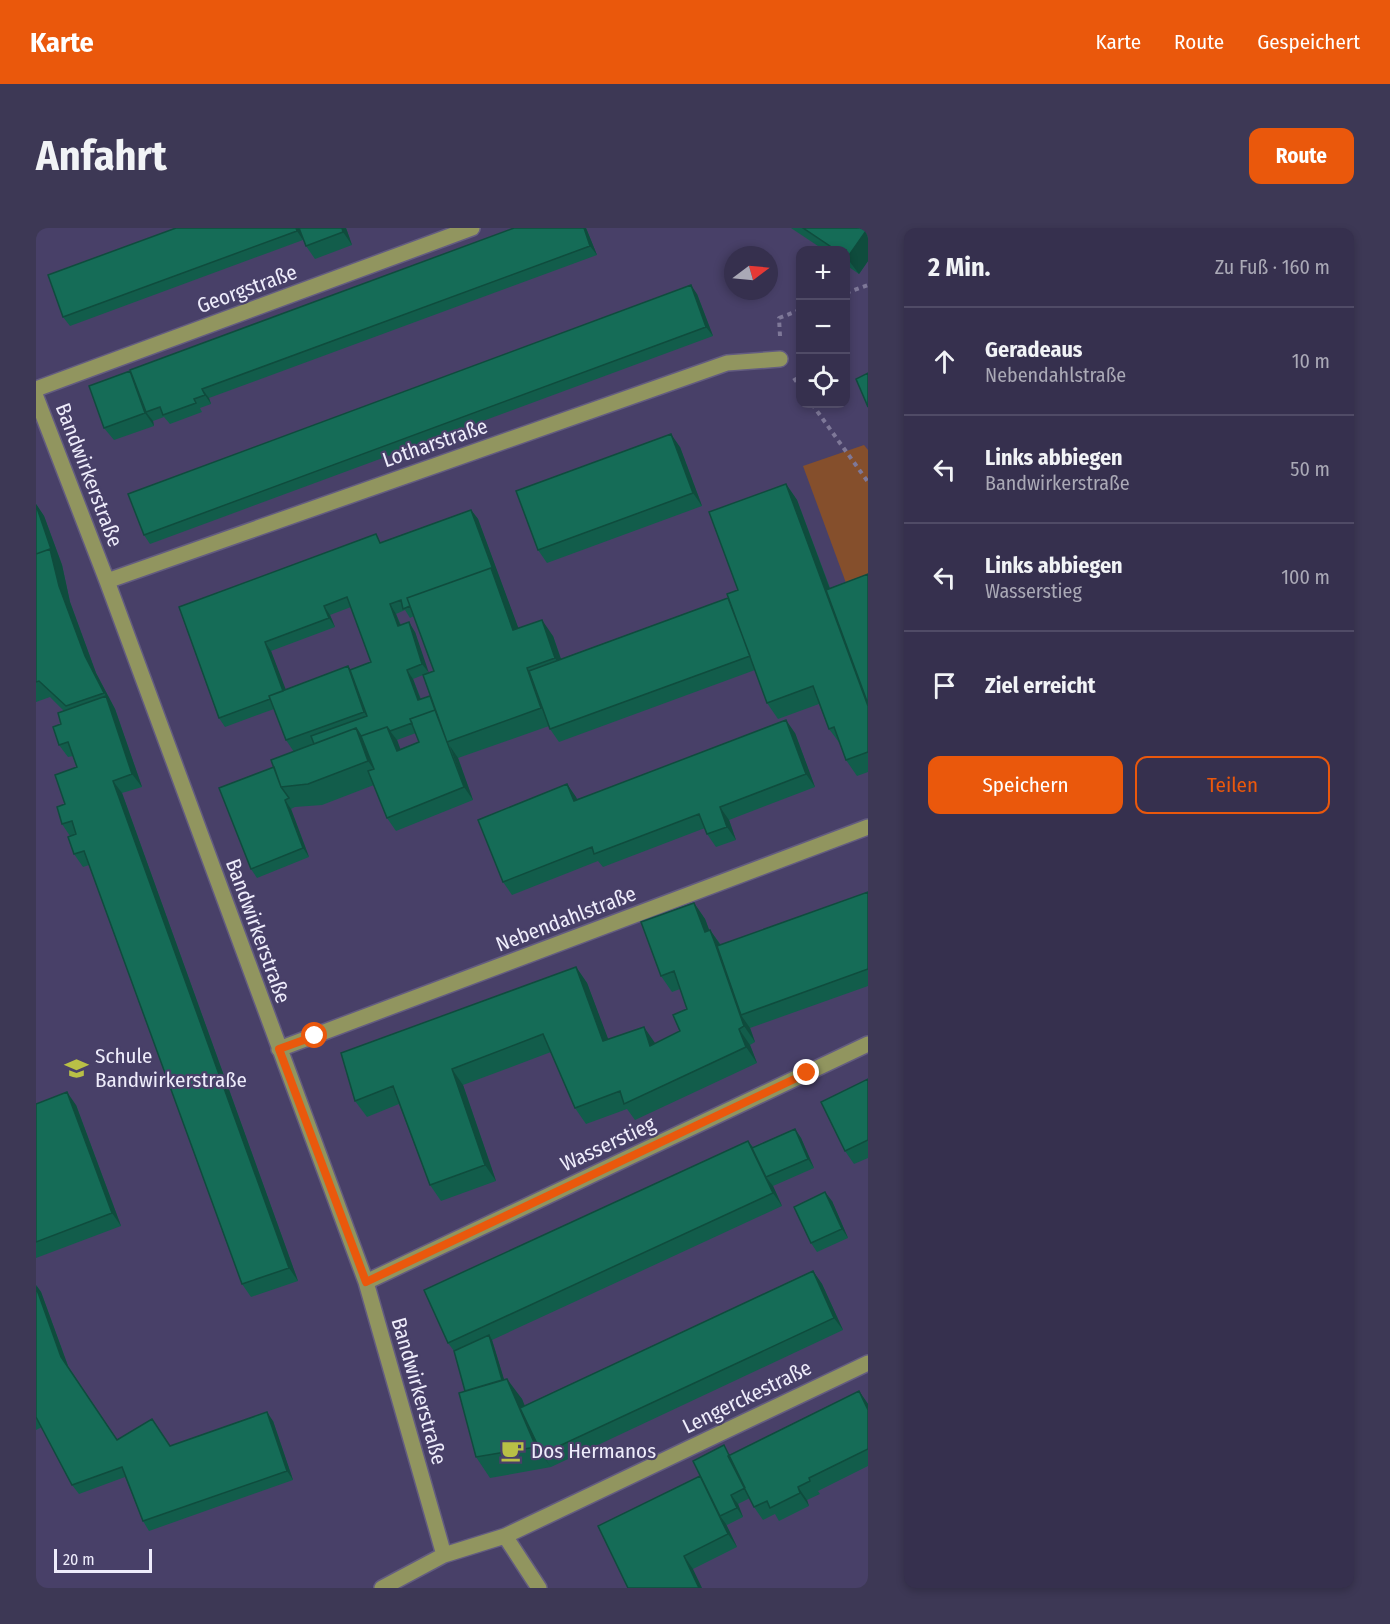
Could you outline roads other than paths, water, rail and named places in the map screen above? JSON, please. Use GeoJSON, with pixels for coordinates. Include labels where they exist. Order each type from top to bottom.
{"type":"FeatureCollection","features":[{"type":"Feature","properties":{"kind":"street","name":"Georgstraße"},"geometry":{"type":"LineString","coordinates":[[36,389],[472,228]]}},
{"type":"Feature","properties":{"kind":"street","name":"Lotharstraße"},"geometry":{"type":"LineString","coordinates":[[107,581],[727,363],[780,359]]}},
{"type":"Feature","properties":{"kind":"street","name":"Bandwirkerstraße"},"geometry":{"type":"LineString","coordinates":[[36,397],[107,581],[366,1282],[444,1555]]}},
{"type":"Feature","properties":{"kind":"street","name":"Nebendahlstraße"},"geometry":{"type":"LineString","coordinates":[[279,1049],[868,826]]}},
{"type":"Feature","properties":{"kind":"street","name":"Wasserstieg"},"geometry":{"type":"LineString","coordinates":[[366,1282],[868,1044]]}},
{"type":"Feature","properties":{"kind":"street","name":"Lengerckestraße"},"geometry":{"type":"LineString","coordinates":[[382,1588],[444,1555],[505,1536],[868,1363]]}},
{"type":"Feature","properties":{"kind":"street"},"geometry":{"type":"LineString","coordinates":[[505,1536],[539,1588]]}},
{"type":"Feature","properties":{"kind":"place","name":"Schule Bandwirkerstraße"},"geometry":{"type":"Point","coordinates":[77,1068]}},
{"type":"Feature","properties":{"kind":"place","name":"Dos Hermanos"},"geometry":{"type":"Point","coordinates":[513,1451]}}]}
